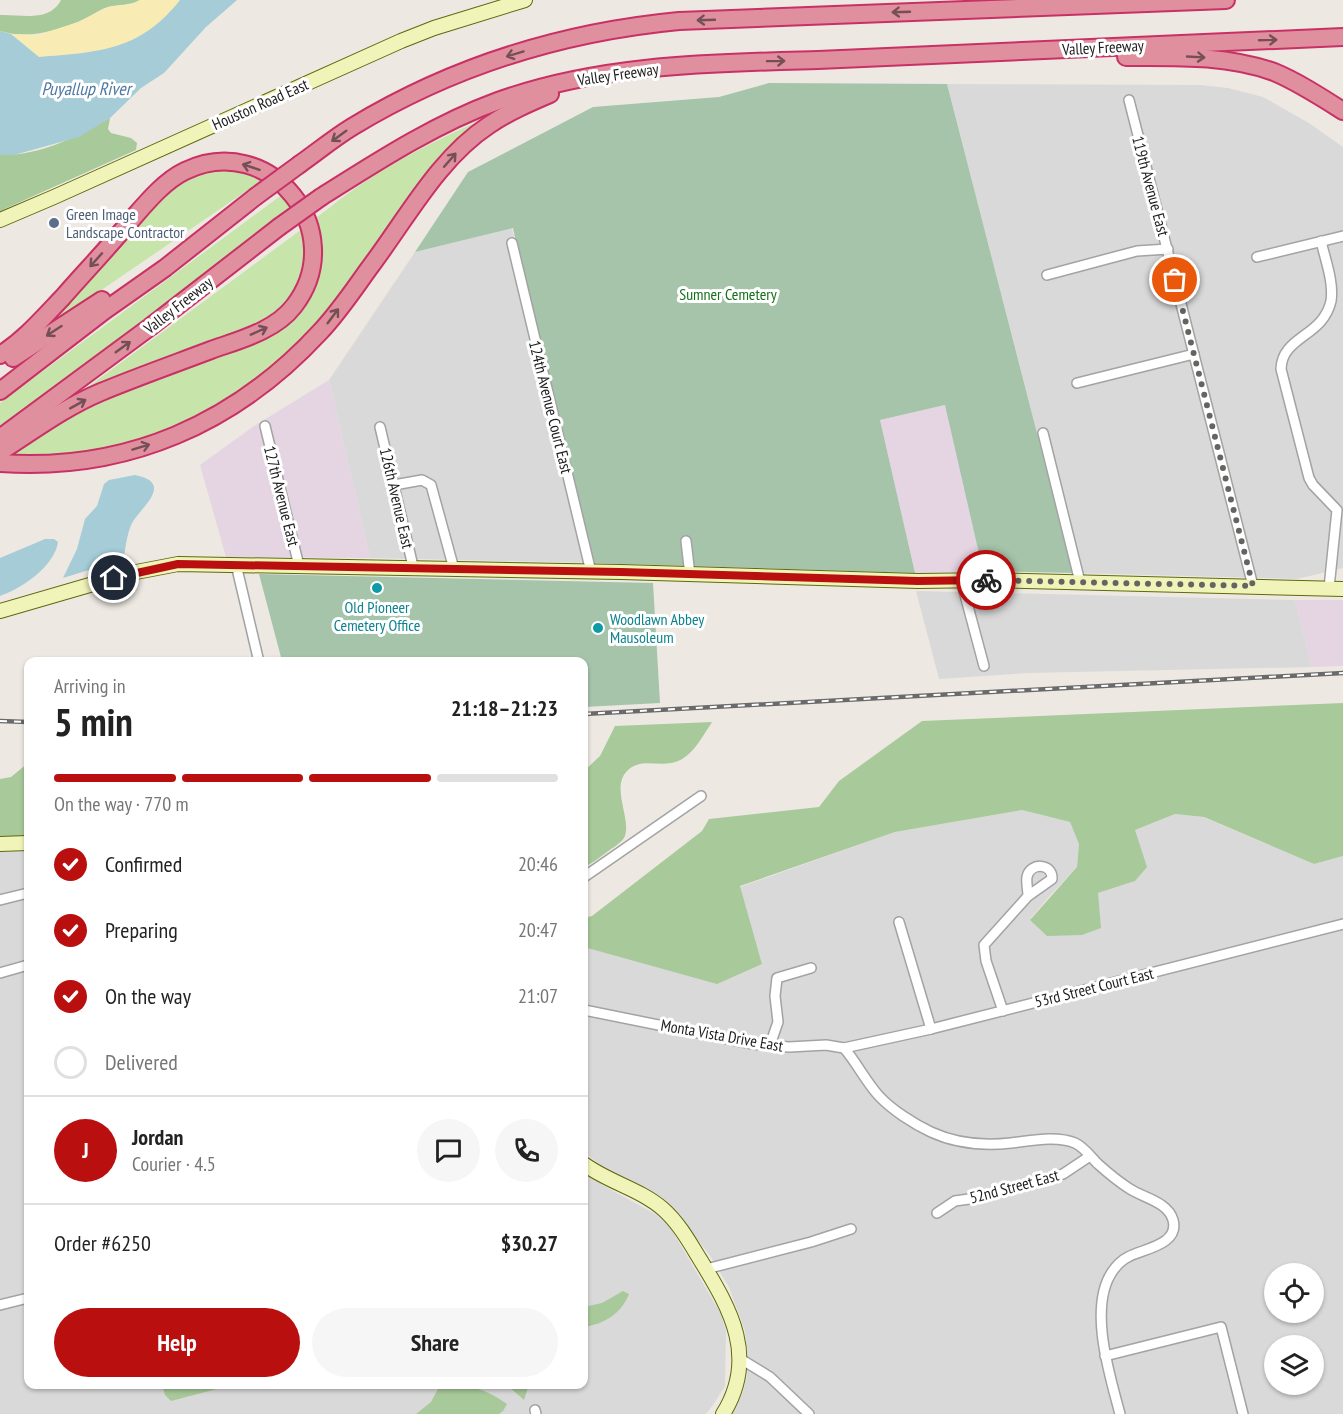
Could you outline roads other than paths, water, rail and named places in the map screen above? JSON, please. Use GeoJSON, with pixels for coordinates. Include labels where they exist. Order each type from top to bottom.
{"type":"FeatureCollection","features":[{"type":"Feature","properties":{"kind":"highway"},"geometry":{"type":"LineString","coordinates":[[1043,7],[1111,0]]}},
{"type":"Feature","properties":{"kind":"highway"},"geometry":{"type":"LineString","coordinates":[[0,391],[104,311],[165,268],[255,197],[351,128],[445,79],[484,63],[576,37],[641,25],[679,21],[1226,0]]}},
{"type":"Feature","properties":{"kind":"highway","name":"Valley Freeway"},"geometry":{"type":"LineString","coordinates":[[4,435],[321,197],[429,131],[497,101],[539,88],[647,69],[692,65],[1343,37]]}},
{"type":"Feature","properties":{"kind":"highway"},"geometry":{"type":"LineString","coordinates":[[948,55],[1224,59],[1276,73],[1298,83],[1343,111]]}},
{"type":"Feature","properties":{"kind":"highway"},"geometry":{"type":"LineString","coordinates":[[0,463],[68,463],[116,455],[168,438],[203,423],[237,404],[268,382],[322,330],[432,181],[465,144],[502,117],[531,102],[592,78]]}},
{"type":"Feature","properties":{"kind":"highway"},"geometry":{"type":"LineString","coordinates":[[0,355],[30,331],[169,181],[185,171],[213,162],[225,161],[247,165],[267,173],[280,182],[301,206],[311,232],[312,265],[301,295],[283,318],[257,333],[79,402],[0,452]]}},
{"type":"Feature","properties":{"kind":"highway"},"geometry":{"type":"LineString","coordinates":[[0,365],[226,219]]}},
{"type":"Feature","properties":{"kind":"main road","name":"Houston Road East"},"geometry":{"type":"LineString","coordinates":[[0,220],[434,27],[525,0]]}},
{"type":"Feature","properties":{"kind":"main road"},"geometry":{"type":"LineString","coordinates":[[0,611],[159,567],[178,564],[1336,588]]}},
{"type":"Feature","properties":{"kind":"main road"},"geometry":{"type":"LineString","coordinates":[[0,844],[24,843]]}},
{"type":"Feature","properties":{"kind":"main road"},"geometry":{"type":"LineString","coordinates":[[588,1166],[664,1210],[687,1239],[706,1269],[735,1323],[739,1358],[735,1389],[723,1414]]}},
{"type":"Feature","properties":{"kind":"street","name":"119th Avenue East"},"geometry":{"type":"LineString","coordinates":[[1129,100],[1253,586]]}},
{"type":"Feature","properties":{"kind":"street"},"geometry":{"type":"LineString","coordinates":[[1257,257],[1343,236]]}},
{"type":"Feature","properties":{"kind":"street"},"geometry":{"type":"LineString","coordinates":[[1321,241],[1331,287],[1330,302],[1318,326],[1285,353],[1281,369],[1309,478],[1313,485],[1340,509],[1336,588]]}},
{"type":"Feature","properties":{"kind":"street","name":"124th Avenue Court East"},"geometry":{"type":"LineString","coordinates":[[512,243],[591,572]]}},
{"type":"Feature","properties":{"kind":"street"},"geometry":{"type":"LineString","coordinates":[[1047,275],[1137,252],[1167,249]]}},
{"type":"Feature","properties":{"kind":"street"},"geometry":{"type":"LineString","coordinates":[[1077,383],[1194,354]]}},
{"type":"Feature","properties":{"kind":"street","name":"127th Avenue East"},"geometry":{"type":"LineString","coordinates":[[265,426],[299,566]]}},
{"type":"Feature","properties":{"kind":"street","name":"126th Avenue East"},"geometry":{"type":"LineString","coordinates":[[380,427],[412,562],[409,568]]}},
{"type":"Feature","properties":{"kind":"street"},"geometry":{"type":"LineString","coordinates":[[1043,433],[1080,582]]}},
{"type":"Feature","properties":{"kind":"street"},"geometry":{"type":"LineString","coordinates":[[394,485],[422,480],[431,485],[454,569]]}},
{"type":"Feature","properties":{"kind":"street"},"geometry":{"type":"LineString","coordinates":[[686,541],[690,575]]}},
{"type":"Feature","properties":{"kind":"street"},"geometry":{"type":"LineString","coordinates":[[238,564],[238,573],[258,657]]}},
{"type":"Feature","properties":{"kind":"street"},"geometry":{"type":"LineString","coordinates":[[961,580],[984,666]]}},
{"type":"Feature","properties":{"kind":"street"},"geometry":{"type":"LineString","coordinates":[[588,875],[701,796]]}},
{"type":"Feature","properties":{"kind":"street"},"geometry":{"type":"LineString","coordinates":[[0,900],[24,894]]}},
{"type":"Feature","properties":{"kind":"street"},"geometry":{"type":"LineString","coordinates":[[1003,1011],[986,961],[984,945],[1028,896]]}},
{"type":"Feature","properties":{"kind":"street"},"geometry":{"type":"LineString","coordinates":[[899,922],[931,1029]]}},
{"type":"Feature","properties":{"kind":"street","name":"53rd Street Court East"},"geometry":{"type":"LineString","coordinates":[[844,1048],[931,1029],[1343,924]]}},
{"type":"Feature","properties":{"kind":"street"},"geometry":{"type":"LineString","coordinates":[[0,973],[24,966]]}},
{"type":"Feature","properties":{"kind":"street"},"geometry":{"type":"LineString","coordinates":[[770,1045],[778,1022],[777,978],[811,968]]}},
{"type":"Feature","properties":{"kind":"street","name":"Monta Vista Drive East"},"geometry":{"type":"LineString","coordinates":[[588,1011],[770,1045],[826,1045],[844,1048]]}},
{"type":"Feature","properties":{"kind":"street"},"geometry":{"type":"LineString","coordinates":[[844,1048],[880,1098],[931,1132],[956,1141],[978,1145],[1059,1140],[1070,1142],[1080,1146],[1131,1190],[1161,1205],[1170,1214],[1174,1224],[1169,1237],[1161,1244],[1126,1258],[1110,1275],[1102,1303],[1105,1356],[1120,1414]]}},
{"type":"Feature","properties":{"kind":"street","name":"52nd Street East"},"geometry":{"type":"LineString","coordinates":[[937,1213],[955,1202],[983,1197],[1063,1174],[1090,1156]]}},
{"type":"Feature","properties":{"kind":"street"},"geometry":{"type":"LineString","coordinates":[[706,1269],[811,1242],[851,1229]]}},
{"type":"Feature","properties":{"kind":"street"},"geometry":{"type":"LineString","coordinates":[[0,1305],[24,1299]]}},
{"type":"Feature","properties":{"kind":"street"},"geometry":{"type":"LineString","coordinates":[[1105,1356],[1221,1328],[1243,1414]]}},
{"type":"Feature","properties":{"kind":"street"},"geometry":{"type":"LineString","coordinates":[[739,1358],[770,1377],[809,1414]]}},
{"type":"Feature","properties":{"kind":"water","name":"Puyallup River"},"geometry":{"type":"Polygon","coordinates":[[[180,0],[237,0],[206,27],[164,73],[141,88],[110,118],[79,137],[14,155],[0,155],[0,31],[11,34],[39,57],[99,50],[117,46],[150,30],[180,0]]]}},
{"type":"Feature","properties":{"kind":"water"},"geometry":{"type":"Polygon","coordinates":[[[135,475],[147,479],[153,484],[154,489],[152,496],[132,523],[124,556],[121,560],[63,578],[77,549],[85,519],[97,506],[104,484],[109,480],[135,475]]]}},
{"type":"Feature","properties":{"kind":"water"},"geometry":{"type":"Polygon","coordinates":[[[45,539],[54,539],[58,542],[44,568],[18,588],[0,596],[0,558],[45,539]]]}},
{"type":"Feature","properties":{"kind":"railway"},"geometry":{"type":"LineString","coordinates":[[588,714],[1343,673]]}},
{"type":"Feature","properties":{"kind":"railway"},"geometry":{"type":"LineString","coordinates":[[0,721],[24,722]]}},
{"type":"Feature","properties":{"kind":"place","name":"Green Image Landscape Contractor"},"geometry":{"type":"Point","coordinates":[54,223]}},
{"type":"Feature","properties":{"kind":"place","name":"Old Pioneer Cemetery Office"},"geometry":{"type":"Point","coordinates":[377,588]}},
{"type":"Feature","properties":{"kind":"place","name":"Woodlawn Abbey Mausoleum"},"geometry":{"type":"Point","coordinates":[598,628]}},
{"type":"Feature","properties":{"kind":"park label","name":"Sumner Cemetery"},"geometry":{"type":"Point","coordinates":[728,294]}}]}
